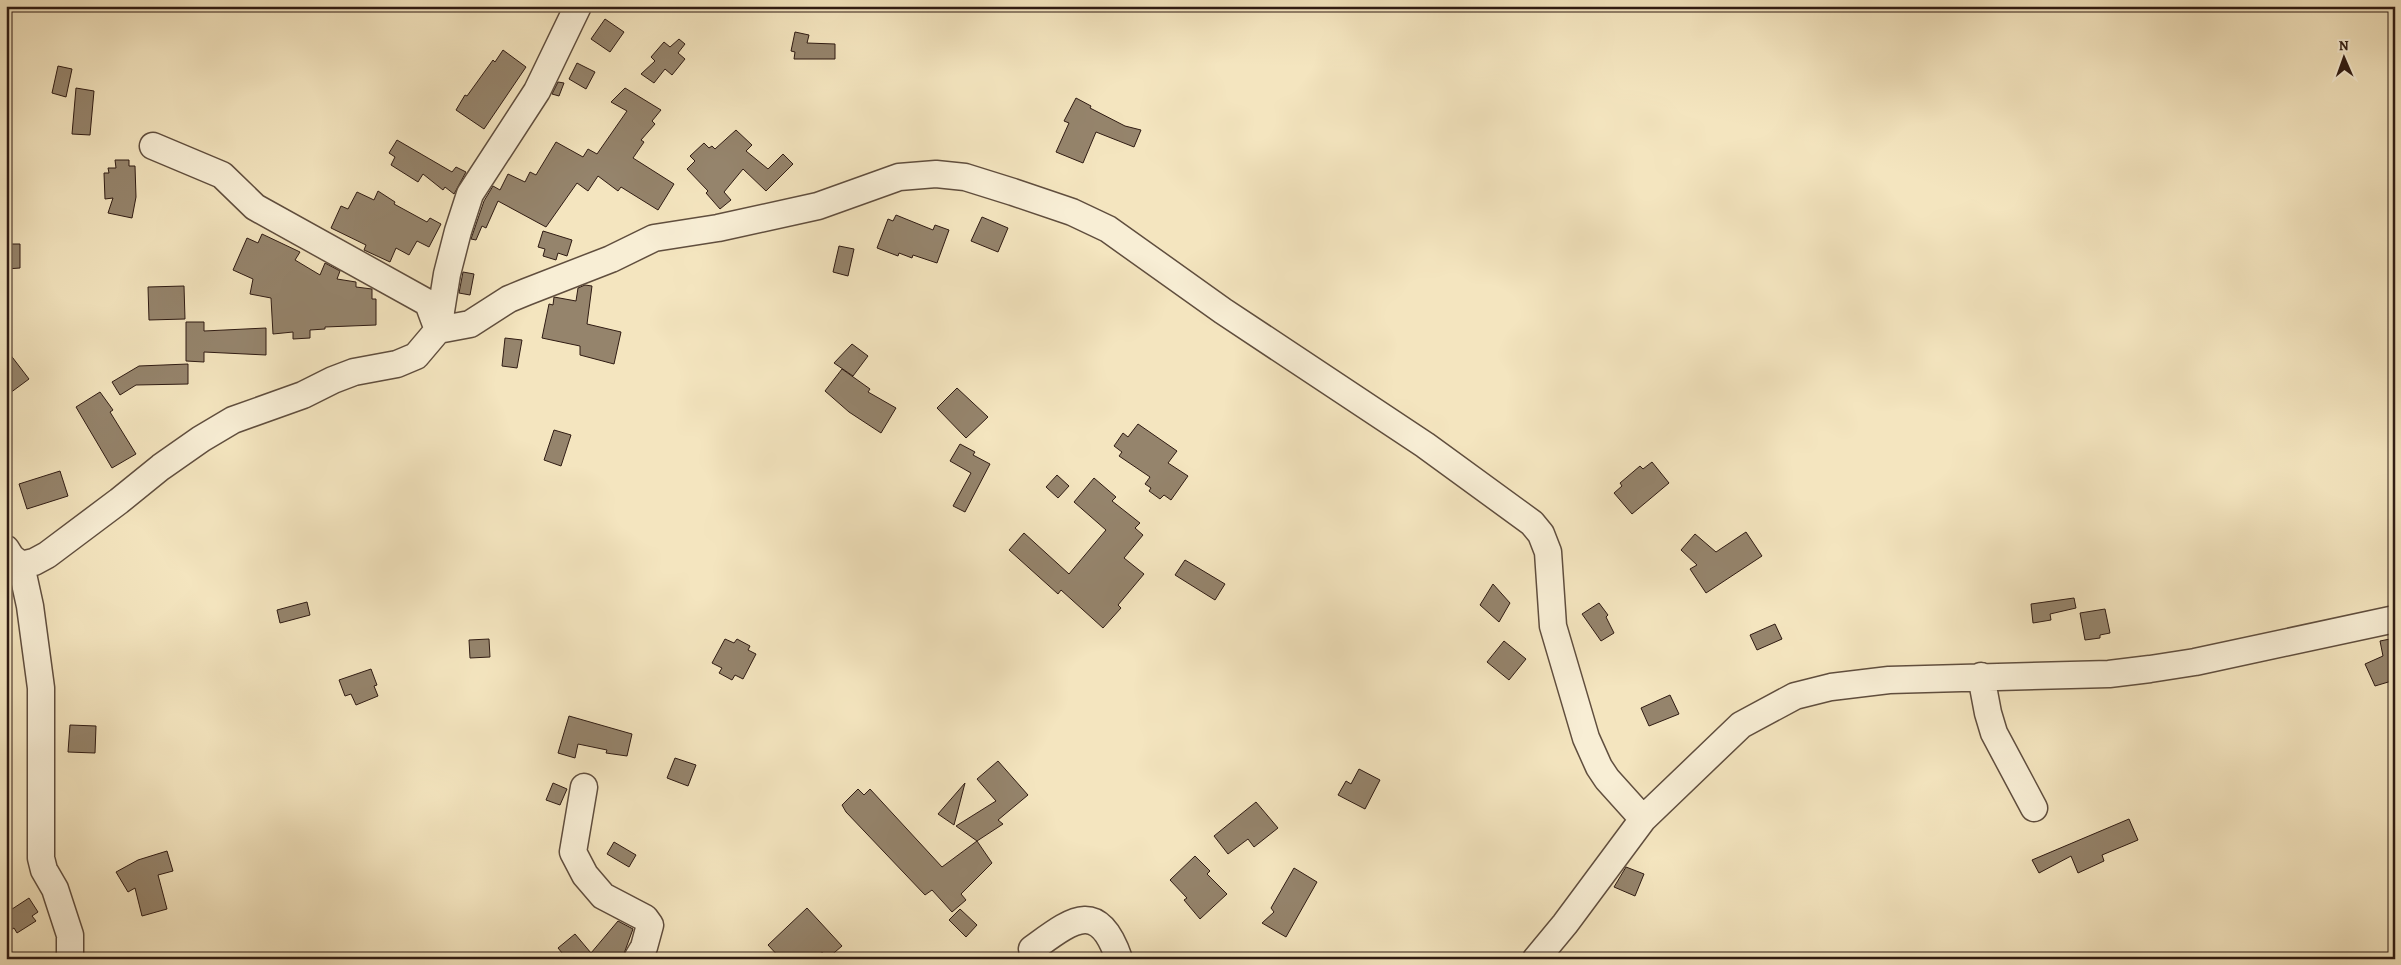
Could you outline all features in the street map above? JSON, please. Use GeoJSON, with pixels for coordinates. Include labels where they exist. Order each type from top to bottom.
{"type":"FeatureCollection","features":[{"type":"Feature","properties":{"kind":"street"},"geometry":{"type":"LineString","coordinates":[[14,557],[34,562],[47,555],[161,467],[201,439],[233,420],[303,395],[354,372],[397,364],[416,356],[438,330],[447,274],[458,230],[470,194],[537,91],[578,6]]}},
{"type":"Feature","properties":{"kind":"street"},"geometry":{"type":"LineString","coordinates":[[154,146],[222,174],[255,207],[428,303],[438,330]]}},
{"type":"Feature","properties":{"kind":"street"},"geometry":{"type":"LineString","coordinates":[[438,330],[470,324],[509,299],[611,259],[654,238],[718,228],[818,206],[870,185],[899,177],[936,174],[965,178],[1088,218],[1108,229],[1223,311],[1382,415],[1532,524],[1540,534],[1548,552],[1553,626],[1586,738],[1599,767],[1607,779],[1643,819]]}},
{"type":"Feature","properties":{"kind":"street"},"geometry":{"type":"LineString","coordinates":[[14,557],[30,606],[41,688],[41,858],[48,879],[55,888],[70,935],[70,959]]}},
{"type":"Feature","properties":{"kind":"street"},"geometry":{"type":"LineString","coordinates":[[1536,959],[1565,924],[1643,819],[1741,725],[1795,696],[1831,687],[1889,680],[2109,674],[2150,669],[2195,662],[2395,619]]}},
{"type":"Feature","properties":{"kind":"street"},"geometry":{"type":"LineString","coordinates":[[1981,676],[1988,714],[1994,732],[2034,808]]}},
{"type":"Feature","properties":{"kind":"street"},"geometry":{"type":"LineString","coordinates":[[584,787],[573,852],[585,875],[603,896],[645,918],[650,925],[644,947],[637,959]]}},
{"type":"Feature","properties":{"kind":"street"},"geometry":{"type":"LineString","coordinates":[[1032,949],[1062,927],[1077,921],[1093,920],[1103,927],[1112,940],[1119,959]]}},
{"type":"Feature","properties":{"kind":"building"},"geometry":{"type":"Polygon","coordinates":[[[605,19],[624,32],[610,52],[591,39],[605,19]]]}},
{"type":"Feature","properties":{"kind":"building"},"geometry":{"type":"Polygon","coordinates":[[[795,32],[809,35],[807,43],[835,44],[835,59],[794,59],[795,52],[791,51],[795,32]]]}},
{"type":"Feature","properties":{"kind":"building"},"geometry":{"type":"Polygon","coordinates":[[[679,39],[685,44],[678,53],[685,59],[672,75],[665,69],[654,83],[641,74],[655,61],[651,57],[664,42],[670,47],[679,39]]]}},
{"type":"Feature","properties":{"kind":"building"},"geometry":{"type":"Polygon","coordinates":[[[503,50],[526,67],[484,129],[456,110],[465,95],[467,96],[493,60],[495,62],[503,50]]]}},
{"type":"Feature","properties":{"kind":"building"},"geometry":{"type":"Polygon","coordinates":[[[577,63],[595,72],[586,89],[569,79],[577,63]]]}},
{"type":"Feature","properties":{"kind":"building"},"geometry":{"type":"Polygon","coordinates":[[[58,66],[72,69],[66,97],[52,93],[58,66]]]}},
{"type":"Feature","properties":{"kind":"building"},"geometry":{"type":"Polygon","coordinates":[[[558,82],[564,83],[559,96],[552,94],[558,82]]]}},
{"type":"Feature","properties":{"kind":"building"},"geometry":{"type":"Polygon","coordinates":[[[76,88],[94,91],[90,135],[72,134],[76,88]]]}},
{"type":"Feature","properties":{"kind":"building"},"geometry":{"type":"Polygon","coordinates":[[[625,88],[661,110],[652,121],[655,124],[641,140],[644,142],[633,158],[674,184],[658,210],[621,187],[618,191],[598,176],[588,191],[577,183],[546,227],[498,201],[486,228],[482,226],[476,240],[471,239],[484,201],[493,186],[500,190],[508,174],[525,182],[530,172],[536,175],[556,142],[583,157],[588,149],[597,154],[627,111],[611,102],[625,88]]]}},
{"type":"Feature","properties":{"kind":"building"},"geometry":{"type":"Polygon","coordinates":[[[1076,98],[1091,106],[1090,108],[1125,126],[1141,130],[1134,147],[1096,132],[1083,163],[1056,152],[1069,123],[1064,121],[1076,98]]]}},
{"type":"Feature","properties":{"kind":"building"},"geometry":{"type":"Polygon","coordinates":[[[736,130],[752,145],[746,151],[768,169],[783,154],[793,164],[766,191],[743,169],[724,192],[731,200],[720,209],[706,193],[708,191],[687,169],[695,161],[690,156],[704,143],[709,148],[712,146],[715,149],[736,130]]]}},
{"type":"Feature","properties":{"kind":"building"},"geometry":{"type":"Polygon","coordinates":[[[397,140],[452,172],[456,167],[466,172],[454,194],[445,187],[443,190],[423,174],[418,182],[391,165],[395,157],[389,153],[397,140]]]}},
{"type":"Feature","properties":{"kind":"building"},"geometry":{"type":"Polygon","coordinates":[[[115,160],[129,160],[129,166],[135,166],[136,197],[132,218],[108,213],[113,198],[105,199],[104,173],[109,173],[108,168],[116,168],[115,160]]]}},
{"type":"Feature","properties":{"kind":"building"},"geometry":{"type":"Polygon","coordinates":[[[378,191],[395,202],[394,204],[427,222],[430,218],[441,224],[429,247],[417,241],[409,255],[396,248],[390,262],[364,250],[366,245],[331,228],[341,206],[348,209],[357,192],[374,200],[378,191]]]}},
{"type":"Feature","properties":{"kind":"building"},"geometry":{"type":"Polygon","coordinates":[[[896,215],[933,230],[935,225],[949,230],[937,263],[913,255],[912,258],[899,253],[898,256],[877,248],[888,219],[893,221],[896,215]]]}},
{"type":"Feature","properties":{"kind":"building"},"geometry":{"type":"Polygon","coordinates":[[[982,217],[1008,228],[998,252],[971,241],[982,217]]]}},
{"type":"Feature","properties":{"kind":"building"},"geometry":{"type":"Polygon","coordinates":[[[543,231],[572,240],[567,256],[558,253],[556,260],[543,256],[545,249],[538,247],[543,231]]]}},
{"type":"Feature","properties":{"kind":"building"},"geometry":{"type":"Polygon","coordinates":[[[262,234],[300,252],[295,260],[320,275],[325,263],[340,271],[337,279],[356,282],[356,287],[372,289],[372,299],[376,299],[376,325],[325,327],[325,329],[310,330],[310,338],[293,339],[293,332],[273,334],[271,298],[250,294],[253,279],[233,270],[247,238],[258,243],[262,234]]]}},
{"type":"Feature","properties":{"kind":"building"},"geometry":{"type":"Polygon","coordinates":[[[6,244],[20,244],[20,268],[6,269],[6,244]]]}},
{"type":"Feature","properties":{"kind":"building"},"geometry":{"type":"Polygon","coordinates":[[[839,246],[854,249],[848,276],[833,272],[839,246]]]}},
{"type":"Feature","properties":{"kind":"building"},"geometry":{"type":"Polygon","coordinates":[[[463,272],[474,274],[470,295],[459,293],[463,272]]]}},
{"type":"Feature","properties":{"kind":"building"},"geometry":{"type":"Polygon","coordinates":[[[585,285],[592,286],[587,324],[621,332],[614,364],[580,355],[580,346],[542,338],[549,304],[553,305],[554,297],[576,301],[578,288],[585,285]]]}},
{"type":"Feature","properties":{"kind":"building"},"geometry":{"type":"Polygon","coordinates":[[[184,286],[185,319],[149,320],[148,287],[184,286]]]}},
{"type":"Feature","properties":{"kind":"building"},"geometry":{"type":"Polygon","coordinates":[[[186,322],[204,322],[204,331],[266,328],[266,355],[204,352],[204,362],[186,361],[186,322]]]}},
{"type":"Feature","properties":{"kind":"building"},"geometry":{"type":"Polygon","coordinates":[[[505,338],[522,340],[517,368],[502,366],[505,338]]]}},
{"type":"Feature","properties":{"kind":"building"},"geometry":{"type":"Polygon","coordinates":[[[852,344],[868,356],[853,376],[834,363],[852,344]]]}},
{"type":"Feature","properties":{"kind":"building"},"geometry":{"type":"Polygon","coordinates":[[[6,349],[29,379],[6,396],[6,349]]]}},
{"type":"Feature","properties":{"kind":"building"},"geometry":{"type":"Polygon","coordinates":[[[188,364],[188,384],[136,385],[120,395],[112,382],[139,366],[188,364]]]}},
{"type":"Feature","properties":{"kind":"building"},"geometry":{"type":"Polygon","coordinates":[[[842,369],[870,389],[868,392],[896,408],[881,433],[849,412],[825,391],[842,369]]]}},
{"type":"Feature","properties":{"kind":"building"},"geometry":{"type":"Polygon","coordinates":[[[957,388],[988,417],[966,438],[937,408],[957,388]]]}},
{"type":"Feature","properties":{"kind":"building"},"geometry":{"type":"Polygon","coordinates":[[[100,392],[113,410],[110,412],[136,454],[112,468],[76,407],[100,392]]]}},
{"type":"Feature","properties":{"kind":"building"},"geometry":{"type":"Polygon","coordinates":[[[1138,424],[1177,451],[1168,463],[1188,476],[1171,500],[1164,495],[1160,499],[1149,491],[1151,488],[1145,484],[1150,477],[1119,456],[1122,452],[1114,446],[1123,433],[1128,437],[1138,424]]]}},
{"type":"Feature","properties":{"kind":"building"},"geometry":{"type":"Polygon","coordinates":[[[554,430],[571,435],[561,466],[544,460],[554,430]]]}},
{"type":"Feature","properties":{"kind":"building"},"geometry":{"type":"Polygon","coordinates":[[[960,444],[975,452],[973,455],[990,464],[965,512],[953,506],[971,473],[950,461],[960,444]]]}},
{"type":"Feature","properties":{"kind":"building"},"geometry":{"type":"Polygon","coordinates":[[[1652,462],[1669,483],[1632,514],[1614,493],[1622,486],[1620,483],[1640,466],[1643,469],[1652,462]]]}},
{"type":"Feature","properties":{"kind":"building"},"geometry":{"type":"Polygon","coordinates":[[[60,471],[68,496],[27,509],[19,484],[60,471]]]}},
{"type":"Feature","properties":{"kind":"building"},"geometry":{"type":"Polygon","coordinates":[[[1057,475],[1069,486],[1058,498],[1046,487],[1057,475]]]}},
{"type":"Feature","properties":{"kind":"building"},"geometry":{"type":"Polygon","coordinates":[[[1094,478],[1116,497],[1112,501],[1140,523],[1135,528],[1143,535],[1124,558],[1144,574],[1118,605],[1121,608],[1103,628],[1061,590],[1058,594],[1009,550],[1024,533],[1069,574],[1106,530],[1074,502],[1094,478]]]}},
{"type":"Feature","properties":{"kind":"building"},"geometry":{"type":"Polygon","coordinates":[[[1746,532],[1762,556],[1706,593],[1690,569],[1697,565],[1681,550],[1695,534],[1716,552],[1746,532]]]}},
{"type":"Feature","properties":{"kind":"building"},"geometry":{"type":"Polygon","coordinates":[[[1185,560],[1225,584],[1215,600],[1175,575],[1185,560]]]}},
{"type":"Feature","properties":{"kind":"building"},"geometry":{"type":"Polygon","coordinates":[[[1493,584],[1510,603],[1499,622],[1480,605],[1493,584]]]}},
{"type":"Feature","properties":{"kind":"building"},"geometry":{"type":"Polygon","coordinates":[[[2074,598],[2076,608],[2050,614],[2051,620],[2033,623],[2031,604],[2074,598]]]}},
{"type":"Feature","properties":{"kind":"building"},"geometry":{"type":"Polygon","coordinates":[[[307,602],[310,615],[280,623],[277,610],[307,602]]]}},
{"type":"Feature","properties":{"kind":"building"},"geometry":{"type":"Polygon","coordinates":[[[1599,603],[1608,615],[1606,617],[1614,633],[1601,641],[1582,614],[1599,603]]]}},
{"type":"Feature","properties":{"kind":"building"},"geometry":{"type":"Polygon","coordinates":[[[2105,609],[2110,633],[2100,635],[2100,638],[2085,640],[2080,613],[2105,609]]]}},
{"type":"Feature","properties":{"kind":"building"},"geometry":{"type":"Polygon","coordinates":[[[1775,624],[1782,639],[1757,650],[1750,635],[1775,624]]]}},
{"type":"Feature","properties":{"kind":"building"},"geometry":{"type":"Polygon","coordinates":[[[2395,638],[2395,680],[2375,686],[2365,664],[2383,656],[2380,641],[2395,638]]]}},
{"type":"Feature","properties":{"kind":"building"},"geometry":{"type":"Polygon","coordinates":[[[489,639],[490,657],[470,658],[469,640],[489,639]]]}},
{"type":"Feature","properties":{"kind":"building"},"geometry":{"type":"Polygon","coordinates":[[[725,639],[734,643],[737,639],[750,646],[748,650],[756,654],[743,679],[735,675],[732,680],[719,673],[722,668],[712,663],[725,639]]]}},
{"type":"Feature","properties":{"kind":"building"},"geometry":{"type":"Polygon","coordinates":[[[1504,641],[1526,659],[1509,680],[1487,662],[1504,641]]]}},
{"type":"Feature","properties":{"kind":"building"},"geometry":{"type":"Polygon","coordinates":[[[371,669],[377,685],[374,686],[378,696],[356,705],[351,694],[345,696],[339,680],[371,669]]]}},
{"type":"Feature","properties":{"kind":"building"},"geometry":{"type":"Polygon","coordinates":[[[1670,695],[1679,714],[1649,726],[1641,708],[1670,695]]]}},
{"type":"Feature","properties":{"kind":"building"},"geometry":{"type":"Polygon","coordinates":[[[569,716],[632,734],[627,756],[606,753],[607,750],[578,744],[575,758],[558,753],[569,716]]]}},
{"type":"Feature","properties":{"kind":"building"},"geometry":{"type":"Polygon","coordinates":[[[70,725],[96,726],[95,753],[68,752],[70,725]]]}},
{"type":"Feature","properties":{"kind":"building"},"geometry":{"type":"Polygon","coordinates":[[[675,758],[696,765],[688,786],[667,778],[675,758]]]}},
{"type":"Feature","properties":{"kind":"building"},"geometry":{"type":"Polygon","coordinates":[[[998,761],[1028,795],[998,820],[1003,824],[977,841],[956,826],[996,801],[977,779],[998,761]]]}},
{"type":"Feature","properties":{"kind":"building"},"geometry":{"type":"Polygon","coordinates":[[[1359,769],[1380,780],[1365,809],[1338,795],[1346,781],[1351,784],[1359,769]]]}},
{"type":"Feature","properties":{"kind":"building"},"geometry":{"type":"Polygon","coordinates":[[[553,783],[567,789],[560,805],[546,800],[553,783]]]}},
{"type":"Feature","properties":{"kind":"building"},"geometry":{"type":"Polygon","coordinates":[[[965,783],[958,810],[954,825],[938,814],[965,783]]]}},
{"type":"Feature","properties":{"kind":"building"},"geometry":{"type":"Polygon","coordinates":[[[858,789],[864,795],[870,789],[942,867],[977,841],[992,863],[961,894],[966,900],[952,912],[932,890],[925,895],[846,812],[842,805],[858,789]]]}},
{"type":"Feature","properties":{"kind":"building"},"geometry":{"type":"Polygon","coordinates":[[[1256,802],[1278,828],[1254,847],[1248,839],[1228,854],[1214,836],[1256,802]]]}},
{"type":"Feature","properties":{"kind":"building"},"geometry":{"type":"Polygon","coordinates":[[[2129,819],[2138,840],[2102,855],[2104,861],[2078,873],[2071,856],[2039,873],[2032,860],[2129,819]]]}},
{"type":"Feature","properties":{"kind":"building"},"geometry":{"type":"Polygon","coordinates":[[[614,842],[636,855],[629,867],[607,854],[614,842]]]}},
{"type":"Feature","properties":{"kind":"building"},"geometry":{"type":"Polygon","coordinates":[[[167,851],[173,871],[158,875],[167,909],[142,916],[135,888],[128,892],[116,872],[138,860],[167,851]]]}},
{"type":"Feature","properties":{"kind":"building"},"geometry":{"type":"Polygon","coordinates":[[[1195,856],[1210,871],[1207,874],[1227,894],[1200,919],[1184,900],[1187,898],[1170,880],[1195,856]]]}},
{"type":"Feature","properties":{"kind":"building"},"geometry":{"type":"Polygon","coordinates":[[[1626,867],[1644,874],[1635,896],[1614,887],[1626,867]]]}},
{"type":"Feature","properties":{"kind":"building"},"geometry":{"type":"Polygon","coordinates":[[[1294,868],[1317,882],[1286,937],[1262,923],[1274,912],[1271,908],[1294,868]]]}},
{"type":"Feature","properties":{"kind":"building"},"geometry":{"type":"Polygon","coordinates":[[[29,898],[38,912],[32,916],[36,921],[17,933],[14,928],[6,933],[6,913],[29,898]]]}},
{"type":"Feature","properties":{"kind":"building"},"geometry":{"type":"Polygon","coordinates":[[[807,908],[842,946],[828,958],[822,952],[814,959],[781,959],[768,945],[807,908]]]}},
{"type":"Feature","properties":{"kind":"building"},"geometry":{"type":"Polygon","coordinates":[[[960,909],[977,925],[966,937],[949,920],[960,909]]]}},
{"type":"Feature","properties":{"kind":"building"},"geometry":{"type":"Polygon","coordinates":[[[618,921],[633,929],[622,959],[567,959],[558,948],[575,934],[591,953],[618,921]]]}}]}
